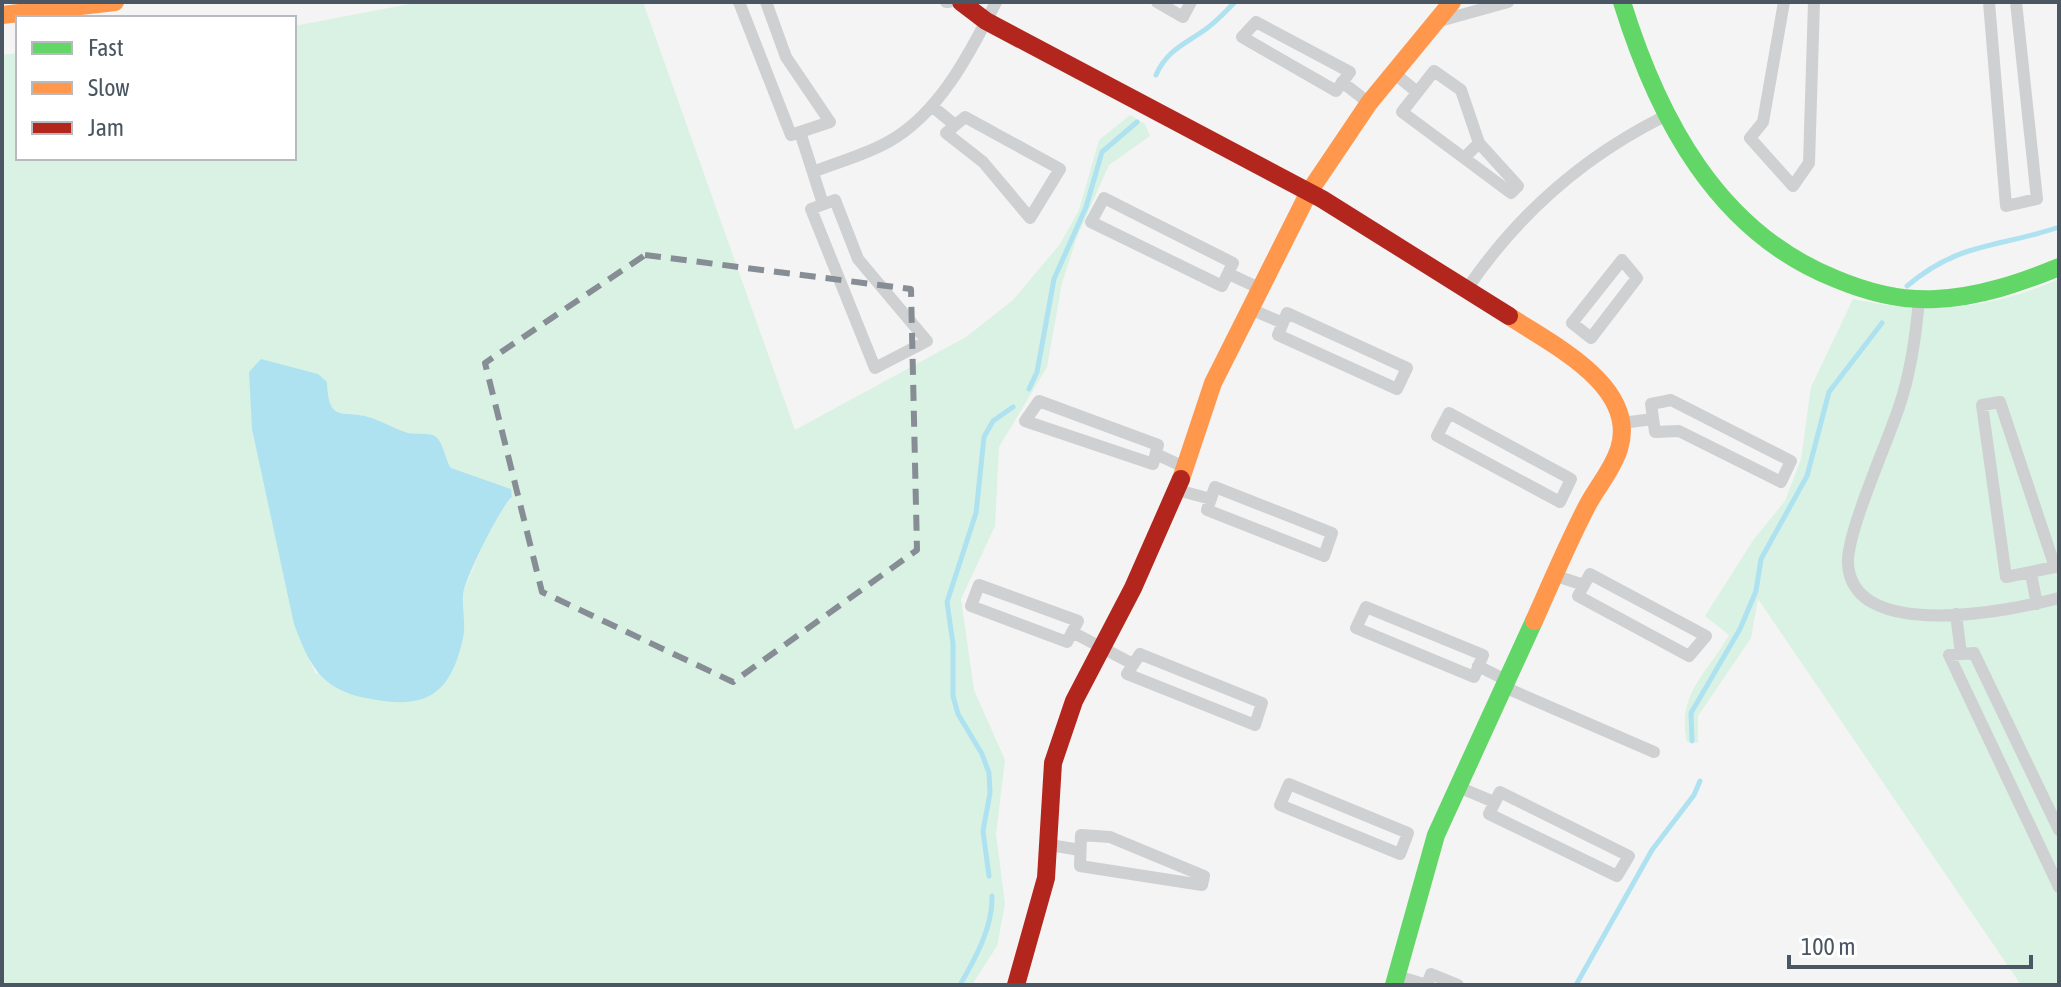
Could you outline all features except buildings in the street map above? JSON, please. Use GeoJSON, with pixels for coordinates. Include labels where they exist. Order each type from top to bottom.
{"type":"FeatureCollection","features":[{"type":"Feature","properties":{"kind":"street"},"geometry":{"type":"LineString","coordinates":[[2,15],[115,2]]}},
{"type":"Feature","properties":{"kind":"street"},"geometry":{"type":"LineString","coordinates":[[739,2],[791,135],[830,122],[786,57],[766,2]]}},
{"type":"Feature","properties":{"kind":"street"},"geometry":{"type":"LineString","coordinates":[[961,2],[986,21],[1309,192],[1469,286],[1564,351],[1604,386],[1622,423],[1617,457],[1587,505],[1456,786],[1436,835],[1433,855],[1396,980],[1427,985],[1431,974],[1458,985]]}},
{"type":"Feature","properties":{"kind":"street"},"geometry":{"type":"LineString","coordinates":[[813,172],[886,143],[913,126],[933,107],[996,2]]}},
{"type":"Feature","properties":{"kind":"street"},"geometry":{"type":"LineString","coordinates":[[1157,2],[1183,17],[1191,2]]}},
{"type":"Feature","properties":{"kind":"street"},"geometry":{"type":"LineString","coordinates":[[1016,985],[1046,878],[1053,763],[1074,701],[1133,588],[1177,490],[1213,383],[1309,192],[1369,103],[1452,2]]}},
{"type":"Feature","properties":{"kind":"street"},"geometry":{"type":"LineString","coordinates":[[1433,23],[1508,2]]}},
{"type":"Feature","properties":{"kind":"street"},"geometry":{"type":"LineString","coordinates":[[1622,2],[1638,59],[1663,117],[1707,185],[1765,240],[1838,280],[1919,299],[1981,292],[2059,267]]}},
{"type":"Feature","properties":{"kind":"street"},"geometry":{"type":"LineString","coordinates":[[1784,2],[1763,122],[1750,138],[1793,186],[1809,163],[1814,2]]}},
{"type":"Feature","properties":{"kind":"street"},"geometry":{"type":"LineString","coordinates":[[1989,2],[2006,206],[2037,199],[2016,2]]}},
{"type":"Feature","properties":{"kind":"street"},"geometry":{"type":"LineString","coordinates":[[1256,22],[1350,72],[1342,82],[1336,91],[1242,37],[1256,22]]}},
{"type":"Feature","properties":{"kind":"street"},"geometry":{"type":"LineString","coordinates":[[1434,71],[1461,90],[1479,143],[1518,186],[1511,193],[1402,112],[1417,92],[1434,71]]}},
{"type":"Feature","properties":{"kind":"street"},"geometry":{"type":"LineString","coordinates":[[1394,73],[1417,92]]}},
{"type":"Feature","properties":{"kind":"street"},"geometry":{"type":"LineString","coordinates":[[1342,82],[1369,103]]}},
{"type":"Feature","properties":{"kind":"street"},"geometry":{"type":"LineString","coordinates":[[933,107],[955,125]]}},
{"type":"Feature","properties":{"kind":"street"},"geometry":{"type":"LineString","coordinates":[[965,117],[1060,169],[1030,218],[983,162],[946,133],[955,125],[965,117]]}},
{"type":"Feature","properties":{"kind":"street"},"geometry":{"type":"LineString","coordinates":[[1469,286],[1509,233],[1556,186],[1608,147],[1663,117]]}},
{"type":"Feature","properties":{"kind":"street"},"geometry":{"type":"LineString","coordinates":[[800,132],[823,204]]}},
{"type":"Feature","properties":{"kind":"street"},"geometry":{"type":"LineString","coordinates":[[1464,158],[1479,143]]}},
{"type":"Feature","properties":{"kind":"street"},"geometry":{"type":"LineString","coordinates":[[1104,198],[1233,263],[1229,274],[1222,286],[1091,222],[1104,198]]}},
{"type":"Feature","properties":{"kind":"street"},"geometry":{"type":"LineString","coordinates":[[835,200],[858,259],[927,341],[875,368],[811,209],[823,204],[835,200]]}},
{"type":"Feature","properties":{"kind":"street"},"geometry":{"type":"LineString","coordinates":[[1622,260],[1637,278],[1591,338],[1581,331],[1572,323],[1622,260]]}},
{"type":"Feature","properties":{"kind":"street"},"geometry":{"type":"LineString","coordinates":[[1229,274],[1259,288]]}},
{"type":"Feature","properties":{"kind":"street"},"geometry":{"type":"LineString","coordinates":[[1919,299],[1906,385],[1850,543],[1848,564],[1853,584],[1873,605],[1902,612],[1997,612],[2059,598]]}},
{"type":"Feature","properties":{"kind":"street"},"geometry":{"type":"LineString","coordinates":[[1250,309],[1283,323]]}},
{"type":"Feature","properties":{"kind":"street"},"geometry":{"type":"LineString","coordinates":[[1287,313],[1407,368],[1397,389],[1278,335],[1283,323],[1287,313]]}},
{"type":"Feature","properties":{"kind":"street"},"geometry":{"type":"LineString","coordinates":[[1564,351],[1581,331]]}},
{"type":"Feature","properties":{"kind":"street"},"geometry":{"type":"LineString","coordinates":[[1671,400],[1791,461],[1781,482],[1679,431],[1655,432],[1653,419],[1651,404],[1671,400]]}},
{"type":"Feature","properties":{"kind":"street"},"geometry":{"type":"LineString","coordinates":[[1039,401],[1158,445],[1156,454],[1153,464],[1025,421],[1039,401]]}},
{"type":"Feature","properties":{"kind":"street"},"geometry":{"type":"LineString","coordinates":[[2000,402],[2055,567],[2031,574],[2006,577],[1982,405],[2000,402]]}},
{"type":"Feature","properties":{"kind":"street"},"geometry":{"type":"LineString","coordinates":[[1449,413],[1571,479],[1566,491],[1560,502],[1437,436],[1449,413]]}},
{"type":"Feature","properties":{"kind":"street"},"geometry":{"type":"LineString","coordinates":[[1622,423],[1653,419]]}},
{"type":"Feature","properties":{"kind":"street"},"geometry":{"type":"LineString","coordinates":[[1156,454],[1184,467]]}},
{"type":"Feature","properties":{"kind":"street"},"geometry":{"type":"LineString","coordinates":[[1215,487],[1332,533],[1324,556],[1207,510],[1211,499],[1215,487]]}},
{"type":"Feature","properties":{"kind":"street"},"geometry":{"type":"LineString","coordinates":[[1177,490],[1211,499]]}},
{"type":"Feature","properties":{"kind":"street"},"geometry":{"type":"LineString","coordinates":[[1566,491],[1587,505]]}},
{"type":"Feature","properties":{"kind":"street"},"geometry":{"type":"LineString","coordinates":[[1590,574],[1706,636],[1689,656],[1578,596],[1584,585],[1590,574]]}},
{"type":"Feature","properties":{"kind":"street"},"geometry":{"type":"LineString","coordinates":[[2031,574],[2037,604]]}},
{"type":"Feature","properties":{"kind":"street"},"geometry":{"type":"LineString","coordinates":[[1556,576],[1584,585]]}},
{"type":"Feature","properties":{"kind":"street"},"geometry":{"type":"LineString","coordinates":[[979,585],[1078,621],[1072,632],[1067,642],[971,606],[979,585]]}},
{"type":"Feature","properties":{"kind":"street"},"geometry":{"type":"LineString","coordinates":[[1366,607],[1483,655],[1478,666],[1474,677],[1356,628],[1366,607]]}},
{"type":"Feature","properties":{"kind":"street"},"geometry":{"type":"LineString","coordinates":[[1956,614],[1961,654]]}},
{"type":"Feature","properties":{"kind":"street"},"geometry":{"type":"LineString","coordinates":[[1072,632],[1133,664]]}},
{"type":"Feature","properties":{"kind":"street"},"geometry":{"type":"LineString","coordinates":[[2059,830],[1974,653],[1949,655],[2059,887]]}},
{"type":"Feature","properties":{"kind":"street"},"geometry":{"type":"LineString","coordinates":[[1140,654],[1262,703],[1255,725],[1127,674],[1133,664],[1140,654]]}},
{"type":"Feature","properties":{"kind":"street"},"geometry":{"type":"LineString","coordinates":[[1478,666],[1505,683],[1654,752]]}},
{"type":"Feature","properties":{"kind":"street"},"geometry":{"type":"LineString","coordinates":[[1289,784],[1408,833],[1404,844],[1400,854],[1280,805],[1289,784]]}},
{"type":"Feature","properties":{"kind":"street"},"geometry":{"type":"LineString","coordinates":[[1456,786],[1494,802]]}},
{"type":"Feature","properties":{"kind":"street"},"geometry":{"type":"LineString","coordinates":[[1500,792],[1629,856],[1617,876],[1489,814],[1494,802],[1500,792]]}},
{"type":"Feature","properties":{"kind":"street"},"geometry":{"type":"LineString","coordinates":[[1081,835],[1110,837],[1204,876],[1202,885],[1080,866],[1080,850],[1081,835]]}},
{"type":"Feature","properties":{"kind":"street"},"geometry":{"type":"LineString","coordinates":[[1404,844],[1433,855]]}},
{"type":"Feature","properties":{"kind":"street"},"geometry":{"type":"LineString","coordinates":[[1050,845],[1080,850]]}},
{"type":"Feature","properties":{"kind":"highlighted area"},"geometry":{"type":"Polygon","coordinates":[[[645,255],[911,289],[917,550],[733,682],[542,592],[485,363],[645,255]]]}},
{"type":"Feature","properties":{"kind":"green space"},"geometry":{"type":"Polygon","coordinates":[[[420,2],[643,2],[795,430],[966,337],[1013,300],[1060,244],[1079,210],[1099,140],[1130,115],[1145,124],[1150,136],[1109,165],[1077,237],[1062,283],[1047,367],[999,447],[995,526],[961,599],[974,690],[1005,760],[996,834],[1005,904],[997,946],[972,985],[2,985],[2,55],[16,53],[16,160],[296,160],[296,26],[420,2]],[[327,382],[261,470],[290,600],[316,674],[463,592],[492,522],[512,497],[451,468],[442,445],[433,435],[408,433],[362,415],[339,413],[331,405],[327,382]]]}},
{"type":"Feature","properties":{"kind":"green space"},"geometry":{"type":"Polygon","coordinates":[[[2059,279],[2059,985],[2021,985],[1758,599],[1751,638],[1698,716],[1698,743],[1687,742],[1685,725],[1686,710],[1696,684],[1729,635],[1705,616],[1754,539],[1785,501],[1801,459],[1811,387],[1853,299],[1907,307],[1958,307],[2007,297],[2059,279]]]}},
{"type":"Feature","properties":{"kind":"water"},"geometry":{"type":"Polygon","coordinates":[[[261,359],[318,374],[327,382],[331,405],[339,413],[362,415],[408,433],[433,435],[442,445],[451,468],[511,489],[512,497],[491,528],[465,587],[464,633],[457,658],[442,687],[431,695],[403,702],[350,694],[327,681],[311,663],[294,624],[252,429],[249,372],[261,359]]]}},
{"type":"Feature","properties":{"kind":"waterway"},"geometry":{"type":"LineString","coordinates":[[1156,75],[1171,53],[1210,26],[1235,2]]}},
{"type":"Feature","properties":{"kind":"waterway"},"geometry":{"type":"LineString","coordinates":[[1029,389],[1037,372],[1054,279],[1086,207],[1102,152],[1137,122]]}},
{"type":"Feature","properties":{"kind":"waterway"},"geometry":{"type":"LineString","coordinates":[[1907,286],[1926,271],[1963,253],[2059,227]]}},
{"type":"Feature","properties":{"kind":"waterway"},"geometry":{"type":"LineString","coordinates":[[1692,741],[1691,713],[1740,629],[1756,591],[1761,559],[1807,476],[1829,392],[1882,323]]}},
{"type":"Feature","properties":{"kind":"waterway"},"geometry":{"type":"LineString","coordinates":[[989,876],[983,831],[990,793],[989,773],[982,754],[958,714],[953,696],[953,644],[947,602],[976,513],[984,437],[993,421],[1013,407]]}},
{"type":"Feature","properties":{"kind":"waterway"},"geometry":{"type":"LineString","coordinates":[[1576,985],[1652,850],[1694,795],[1700,781]]}},
{"type":"Feature","properties":{"kind":"waterway"},"geometry":{"type":"LineString","coordinates":[[960,985],[986,931],[992,896]]}},
{"type":"Feature","properties":{"kind":"traffic: fast"},"geometry":{"type":"LineString","coordinates":[[1622,2],[1654,88],[1698,166],[1725,201],[1757,232],[1794,258],[1860,288],[1885,295],[1924,299],[1984,292],[2059,267]]}},
{"type":"Feature","properties":{"kind":"traffic: fast"},"geometry":{"type":"LineString","coordinates":[[1394,985],[1436,835],[1534,621]]}},
{"type":"Feature","properties":{"kind":"traffic: slow"},"geometry":{"type":"LineString","coordinates":[[2,15],[115,2]]}},
{"type":"Feature","properties":{"kind":"traffic: slow"},"geometry":{"type":"LineString","coordinates":[[1181,479],[1213,383],[1309,192],[1369,103],[1452,2]]}},
{"type":"Feature","properties":{"kind":"traffic: slow"},"geometry":{"type":"LineString","coordinates":[[1509,316],[1587,369],[1616,406],[1622,426],[1616,457],[1579,522],[1534,621]]}},
{"type":"Feature","properties":{"kind":"traffic: jam"},"geometry":{"type":"LineString","coordinates":[[961,2],[986,21],[1322,199],[1509,316]]}},
{"type":"Feature","properties":{"kind":"traffic: jam"},"geometry":{"type":"LineString","coordinates":[[1016,985],[1046,878],[1053,763],[1074,701],[1133,588],[1181,479]]}}]}
